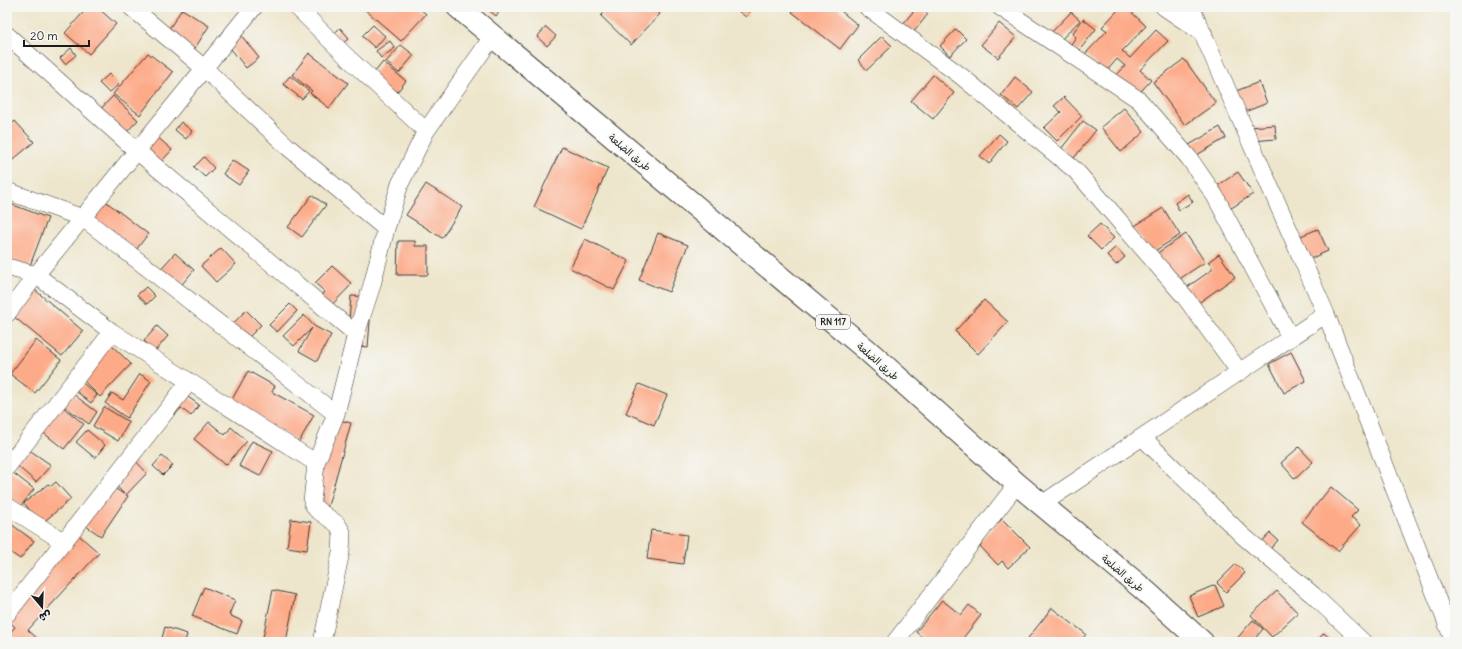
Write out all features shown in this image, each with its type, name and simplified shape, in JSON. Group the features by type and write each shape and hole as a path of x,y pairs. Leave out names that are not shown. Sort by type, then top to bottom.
{"main road":[{"name":"طريق الضلعة","path":"458,7 867,350 1017,484 1042,504 1192,639"}],"street":[{"path":"131,7 204,68 288,147 386,229"},
{"path":"7,314 36,275 254,7"},
{"path":"297,7 345,55 426,130"},
{"path":"867,7 961,76 1076,171 1185,296 1238,370"},
{"path":"1000,7 1139,100 1189,158 1215,196 1290,337"},
{"path":"1164,7 1204,34"},
{"path":"1191,7 1326,314 1454,642"},
{"path":"7,35 137,151 356,334"},
{"path":"322,642 341,552 342,532 337,524 316,509 312,502 316,463 336,414 356,334 372,285 386,229 400,184 426,130 493,36"},
{"path":"7,191 83,218 336,414"},
{"path":"7,267 36,275 112,332 316,463"},
{"path":"1042,504 1238,370 1326,314"},
{"path":"7,467 112,332"},
{"path":"7,614 189,382"},
{"path":"1142,437 1243,536 1313,595 1363,642"},
{"path":"895,642 1017,484"},
{"path":"7,506 64,542"}],"building":[{"path":"88,7 97,7 116,24 89,54 65,33"},
{"path":"362,7 418,7 426,14 401,41"},
{"path":"485,7 503,7 496,16"},
{"path":"609,7 652,7 660,14 631,45 601,16"},
{"path":"733,7 753,7 746,17"},
{"path":"796,7 836,7 858,25 840,49 792,12"},
{"path":"917,7 920,7 928,14 913,33 902,25"},
{"path":"1121,7 1126,7 1146,26 1122,51 1130,58 1156,30 1168,41 1140,70 1151,80 1135,98 1114,78 1125,66 1117,59 1105,73 1085,54 1107,31 1102,27"},
{"path":"182,9 209,26 190,56 163,38"},
{"path":"1071,12 1080,20 1057,44 1048,36"},
{"path":"1083,19 1096,29 1075,56 1067,50 1076,37 1072,34"},
{"path":"999,23 1016,37 998,58 981,45"},
{"path":"373,25 385,36 375,48 362,36"},
{"path":"546,27 556,36 547,46 537,37"},
{"path":"340,28 349,38 339,47 330,37"},
{"path":"956,29 966,39 950,56 940,46"},
{"path":"237,30 259,58 246,68 224,40"},
{"path":"882,36 892,46 867,70 858,60"},
{"path":"390,41 395,48 381,58 376,51"},
{"path":"401,45 414,55 399,73 386,62"},
{"path":"71,48 76,55 65,64 60,58"},
{"path":"148,53 173,72 140,115 113,94"},
{"path":"309,53 348,83 329,108 310,93 312,91 292,75"},
{"path":"1184,59 1216,103 1185,125 1153,82"},
{"path":"383,62 406,81 393,97 370,78"},
{"path":"109,74 119,84 109,93 99,83"},
{"path":"933,75 954,93 933,119 911,101"},
{"path":"290,76 309,91 302,99 283,84"},
{"path":"1015,77 1033,92 1018,109 1001,95"},
{"path":"1259,82 1267,103 1240,114 1231,93"},
{"path":"113,96 138,120 120,139 95,115"},
{"path":"1064,97 1082,116 1057,141 1044,128 1061,112 1054,106"},
{"path":"1124,108 1144,132 1121,152 1101,127"},
{"path":"15,121 34,142 8,164 7,128"},
{"path":"1083,121 1096,130 1074,158 1061,149"},
{"path":"181,122 192,131 186,139 175,130"},
{"path":"1275,125 1276,139 1252,141 1250,127"},
{"path":"1220,127 1226,138 1195,156 1189,145"},
{"path":"154,134 172,150 155,168 137,151"},
{"path":"999,134 1007,141 989,164 980,156"},
{"path":"562,147 608,168 581,229 534,207"},
{"path":"204,157 214,168 205,177 194,167"},
{"path":"232,160 249,171 239,185 223,174"},
{"path":"1238,172 1253,194 1222,214 1208,192"},
{"path":"426,184 462,207 442,238 406,215"},
{"path":"1188,194 1193,202 1179,210 1175,203"},
{"path":"312,195 326,205 302,237 288,227"},
{"path":"100,197 148,234 136,250 85,215"},
{"path":"8,203 48,218 29,268 7,260"},
{"path":"1163,208 1180,235 1150,254 1133,227"},
{"path":"1100,224 1114,238 1101,250 1087,236"},
{"path":"1318,229 1328,251 1305,261 1296,238"},
{"path":"658,233 688,245 669,292 639,280"},
{"path":"1186,234 1205,262 1175,282 1156,254"},
{"path":"585,239 629,261 614,290 570,268"},
{"path":"398,241 415,241 415,246 428,246 428,275 397,275"},
{"path":"1116,247 1125,257 1116,265 1107,255"},
{"path":"221,248 236,264 216,282 201,266"},
{"path":"175,253 194,270 177,290 157,273"},
{"path":"1219,254 1235,277 1197,304 1186,288 1213,269 1208,262"},
{"path":"332,266 352,284 326,311 316,302 325,292 315,283"},
{"path":"146,287 155,296 147,304 137,295"},
{"path":"35,290 83,331 62,356 13,316"},
{"path":"351,296 372,297 368,347 347,345"},
{"path":"984,300 1008,322 978,354 955,331"},
{"path":"290,304 297,311 277,332 269,325"},
{"path":"246,310 261,325 243,343 228,329"},
{"path":"304,315 314,326 331,335 317,361 299,351 312,328 294,346 283,336"},
{"path":"157,326 168,336 155,351 144,341"},
{"path":"36,340 61,360 35,393 10,374"},
{"path":"106,340 131,364 100,397 75,372"},
{"path":"1291,352 1306,381 1284,393 1269,364"},
{"path":"248,371 275,386 272,392 314,415 299,442 230,403"},
{"path":"140,374 151,381 127,418 105,403 112,393 123,400"},
{"path":"78,379 97,395 91,403 71,387"},
{"path":"639,384 667,395 654,425 626,413"},
{"path":"180,391 199,405 191,416 181,408 175,415 166,409"},
{"path":"73,394 97,412 89,424 64,406"},
{"path":"60,405 84,424 64,449 41,431"},
{"path":"104,407 129,422 118,441 93,426"},
{"path":"328,417 351,423 328,506 305,500"},
{"path":"209,422 225,435 231,427 247,441 226,465 194,439"},
{"path":"87,430 105,445 95,458 76,442"},
{"path":"252,441 273,451 260,476 239,466"},
{"path":"1299,447 1313,462 1295,479 1281,463"},
{"path":"28,449 51,465 36,482 15,464"},
{"path":"162,456 173,465 163,475 153,466"},
{"path":"132,457 147,473 126,495 128,496 101,536 80,522 107,483 125,495 110,479"},
{"path":"8,469 34,489 21,506 7,495"},
{"path":"56,482 71,499 41,524 24,503 48,484 51,486"},
{"path":"1331,487 1358,510 1351,517 1361,525 1338,551 1302,522"},
{"path":"291,519 311,522 307,550 287,547"},
{"path":"1002,519 1030,547 1008,568 1002,561 998,565 977,543"},
{"path":"7,521 34,541 20,559 7,550"},
{"path":"73,530 99,553 28,630 41,642 7,642 7,636 15,627 7,619"},
{"path":"651,530 687,535 683,564 647,559"},
{"path":"1270,533 1278,540 1265,555 1257,547"},
{"path":"1236,564 1245,573 1226,592 1217,583"},
{"path":"1215,585 1224,606 1198,617 1189,596"},
{"path":"204,587 235,600 229,615 242,621 237,634 192,616"},
{"path":"273,590 295,595 286,642 262,642"},
{"path":"1277,591 1298,613 1272,637 1251,615"},
{"path":"942,600 961,615 969,605 981,615 960,642 928,642 916,632"},
{"path":"1052,608 1086,634 1080,642 1025,642"},
{"path":"1253,620 1263,629 1252,642 1234,642"},
{"path":"165,627 187,634 185,642 161,642"},
{"path":"1324,633 1334,642 1316,642"}]}
